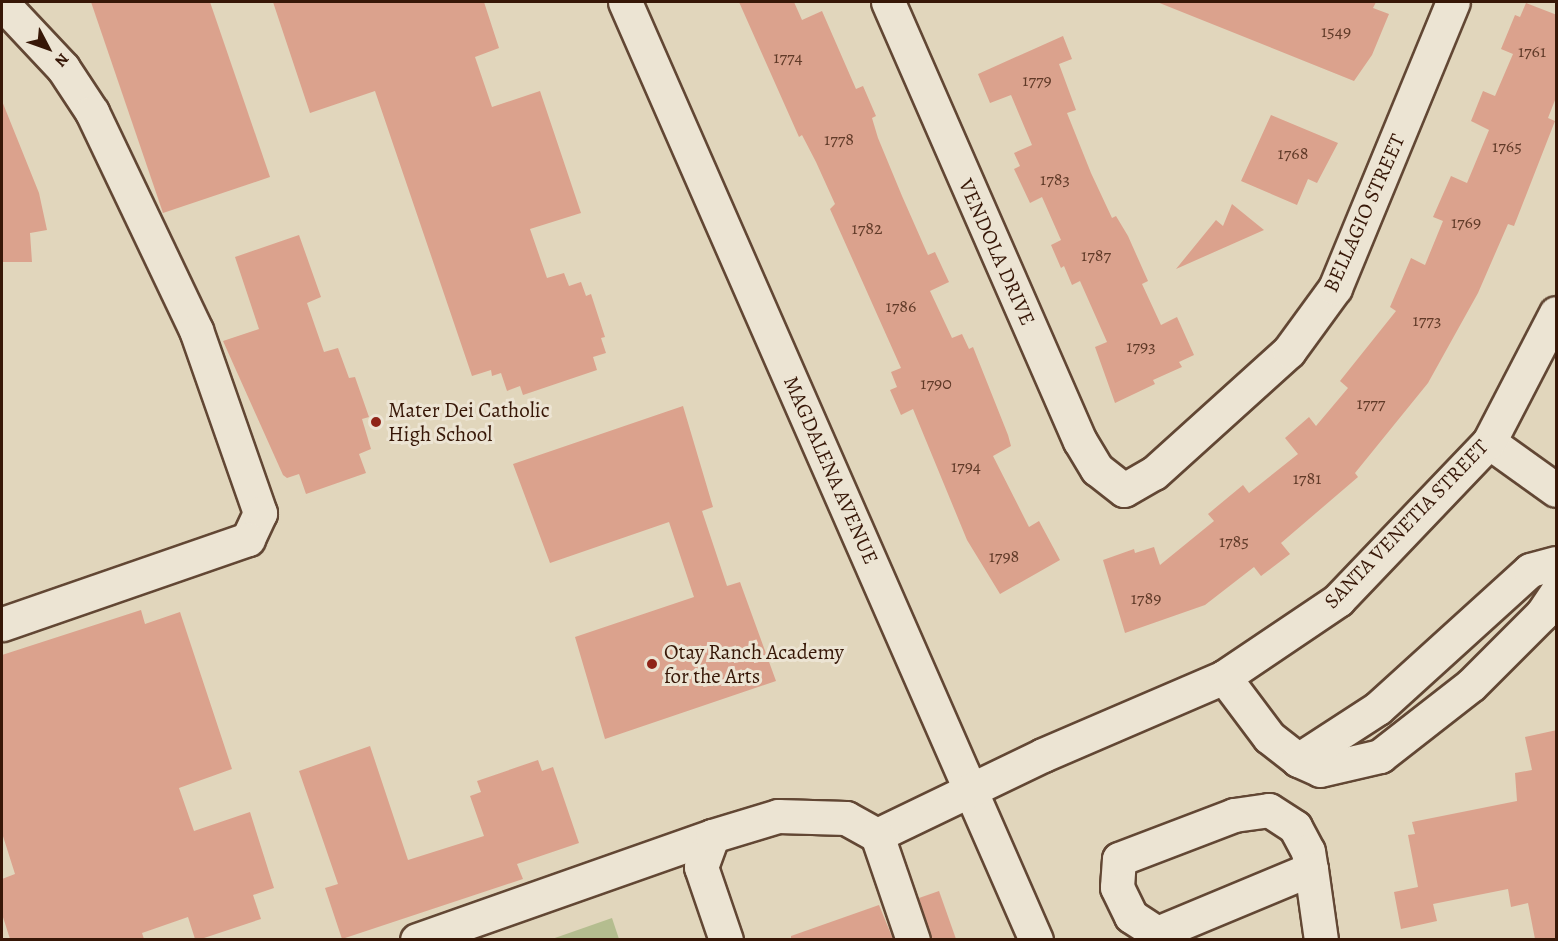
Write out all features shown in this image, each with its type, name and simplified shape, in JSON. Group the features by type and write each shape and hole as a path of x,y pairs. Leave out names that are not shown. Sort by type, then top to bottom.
{"street":[{"name":"MAGDALENA AVENUE","path":"625,2 973,788 1036,939"},
{"name":"VENDOLA DRIVE","path":"888,2 1080,441 1097,470 1125,490"},
{"name":"BELLAGIO STREET","path":"1125,490 1154,473 1289,351 1335,288 1453,2"},
{"path":"2,3 63,68 92,112 196,330 260,513 248,539 2,624"},
{"name":"SANTA VENETIA STREET","path":"877,835 973,788 1224,677 1338,600 1489,442 1557,313"},
{"path":"1489,442 1557,490"},
{"path":"1298,760 1378,708 1530,570 1557,563"},
{"path":"1224,677 1269,737 1298,760 1320,770 1380,756 1471,685 1542,614 1557,592"},
{"path":"1311,870 1157,933 1131,916 1117,887 1119,859 1234,815 1269,810 1295,827 1308,851 1311,870 1321,939"},
{"path":"417,939 711,836 778,816 846,818 877,835 913,939"},
{"path":"711,836 701,867 726,939"}],"green space":[{"path":"612,918 619,939 552,939"}],"building":[{"path":"91,2 210,2 270,177 163,213"},
{"path":"273,2 484,2 499,48 475,57 492,107 540,91 581,213 530,229 547,278 564,273 569,286 581,282 586,296 591,294 605,337 601,338 606,353 593,357 597,370 523,395 520,386 507,391 501,373 492,376 491,370 472,376 375,91 310,113"},
{"path":"739,2 794,2 802,20 822,11 856,89 863,86 876,116 872,118 878,138 902,196 928,255 935,252 949,282 930,291 952,338 962,334 969,349 973,347 1008,435 1011,446 993,456 1029,527 1039,521 1060,560 1000,594 967,540 913,409 901,415 890,390 897,387 891,372 901,368 830,209 835,204 802,135 799,137"},
{"path":"1157,2 1376,2 1373,8 1389,14 1372,55 1354,81"},
{"path":"1526,3 1557,15 1557,95 1548,118 1555,121 1514,226 1508,224 1478,293 1428,383 1355,473 1358,477 1281,543 1290,554 1261,576 1254,567 1205,605 1125,633 1103,560 1134,549 1135,553 1154,547 1160,565 1214,521 1208,514 1243,485 1249,493 1298,454 1285,438 1309,417 1316,426 1348,388 1340,381 1396,311 1390,307 1411,258 1425,265 1443,221 1433,217 1451,176 1467,183 1489,130 1471,121 1483,91 1495,96 1513,54 1501,49 1515,15 1520,17"},
{"path":"1063,36 1072,59 1059,64 1076,110 1067,113 1091,173 1112,218 1116,216 1128,236 1148,281 1142,284 1161,325 1177,317 1194,355 1179,362 1182,367 1153,380 1155,384 1115,403 1095,347 1107,342 1080,281 1072,285 1064,266 1061,268 1051,245 1061,240 1042,197 1030,203 1014,169 1020,166 1014,153 1032,145 1011,95 990,103 978,74"},
{"path":"2,101 39,193 47,230 30,233 32,262 2,262"},
{"path":"1271,115 1338,143 1317,183 1308,179 1297,205 1241,181"},
{"path":"1232,204 1264,230 1176,269 1216,220 1223,226"},
{"path":"299,235 321,297 307,303 324,352 338,348 349,378 355,377 369,417 362,419 371,449 359,454 366,473 306,494 299,474 287,478 283,475 223,341 259,329 235,257"},
{"path":"683,406 713,507 702,511 727,586 740,582 776,681 605,739 575,637 694,597 669,522 550,563 513,464"},
{"path":"141,610 145,624 180,612 232,769 179,788 194,831 250,812 274,888 253,895 261,919 201,939 195,939 188,917 142,933 144,939 10,939 2,914 2,879 15,874 2,833 2,655"},
{"path":"1557,730 1557,939 1535,939 1528,903 1511,907 1508,889 1433,904 1437,921 1401,929 1394,892 1418,887 1408,835 1415,834 1412,822 1517,801 1515,773 1532,770 1525,737"},
{"path":"370,746 408,860 484,836 470,796 481,792 477,781 538,760 542,771 553,767 579,843 517,864 523,879 342,939 325,888 338,884 299,771"},
{"path":"939,891 956,939 931,939 919,898"},
{"path":"879,905 893,939 791,939 791,936"}],"place":[{"name":"Mater Dei Catholic High School","path":"376,422"},
{"name":"Otay Ranch Academy for the Arts","path":"652,664"}]}
